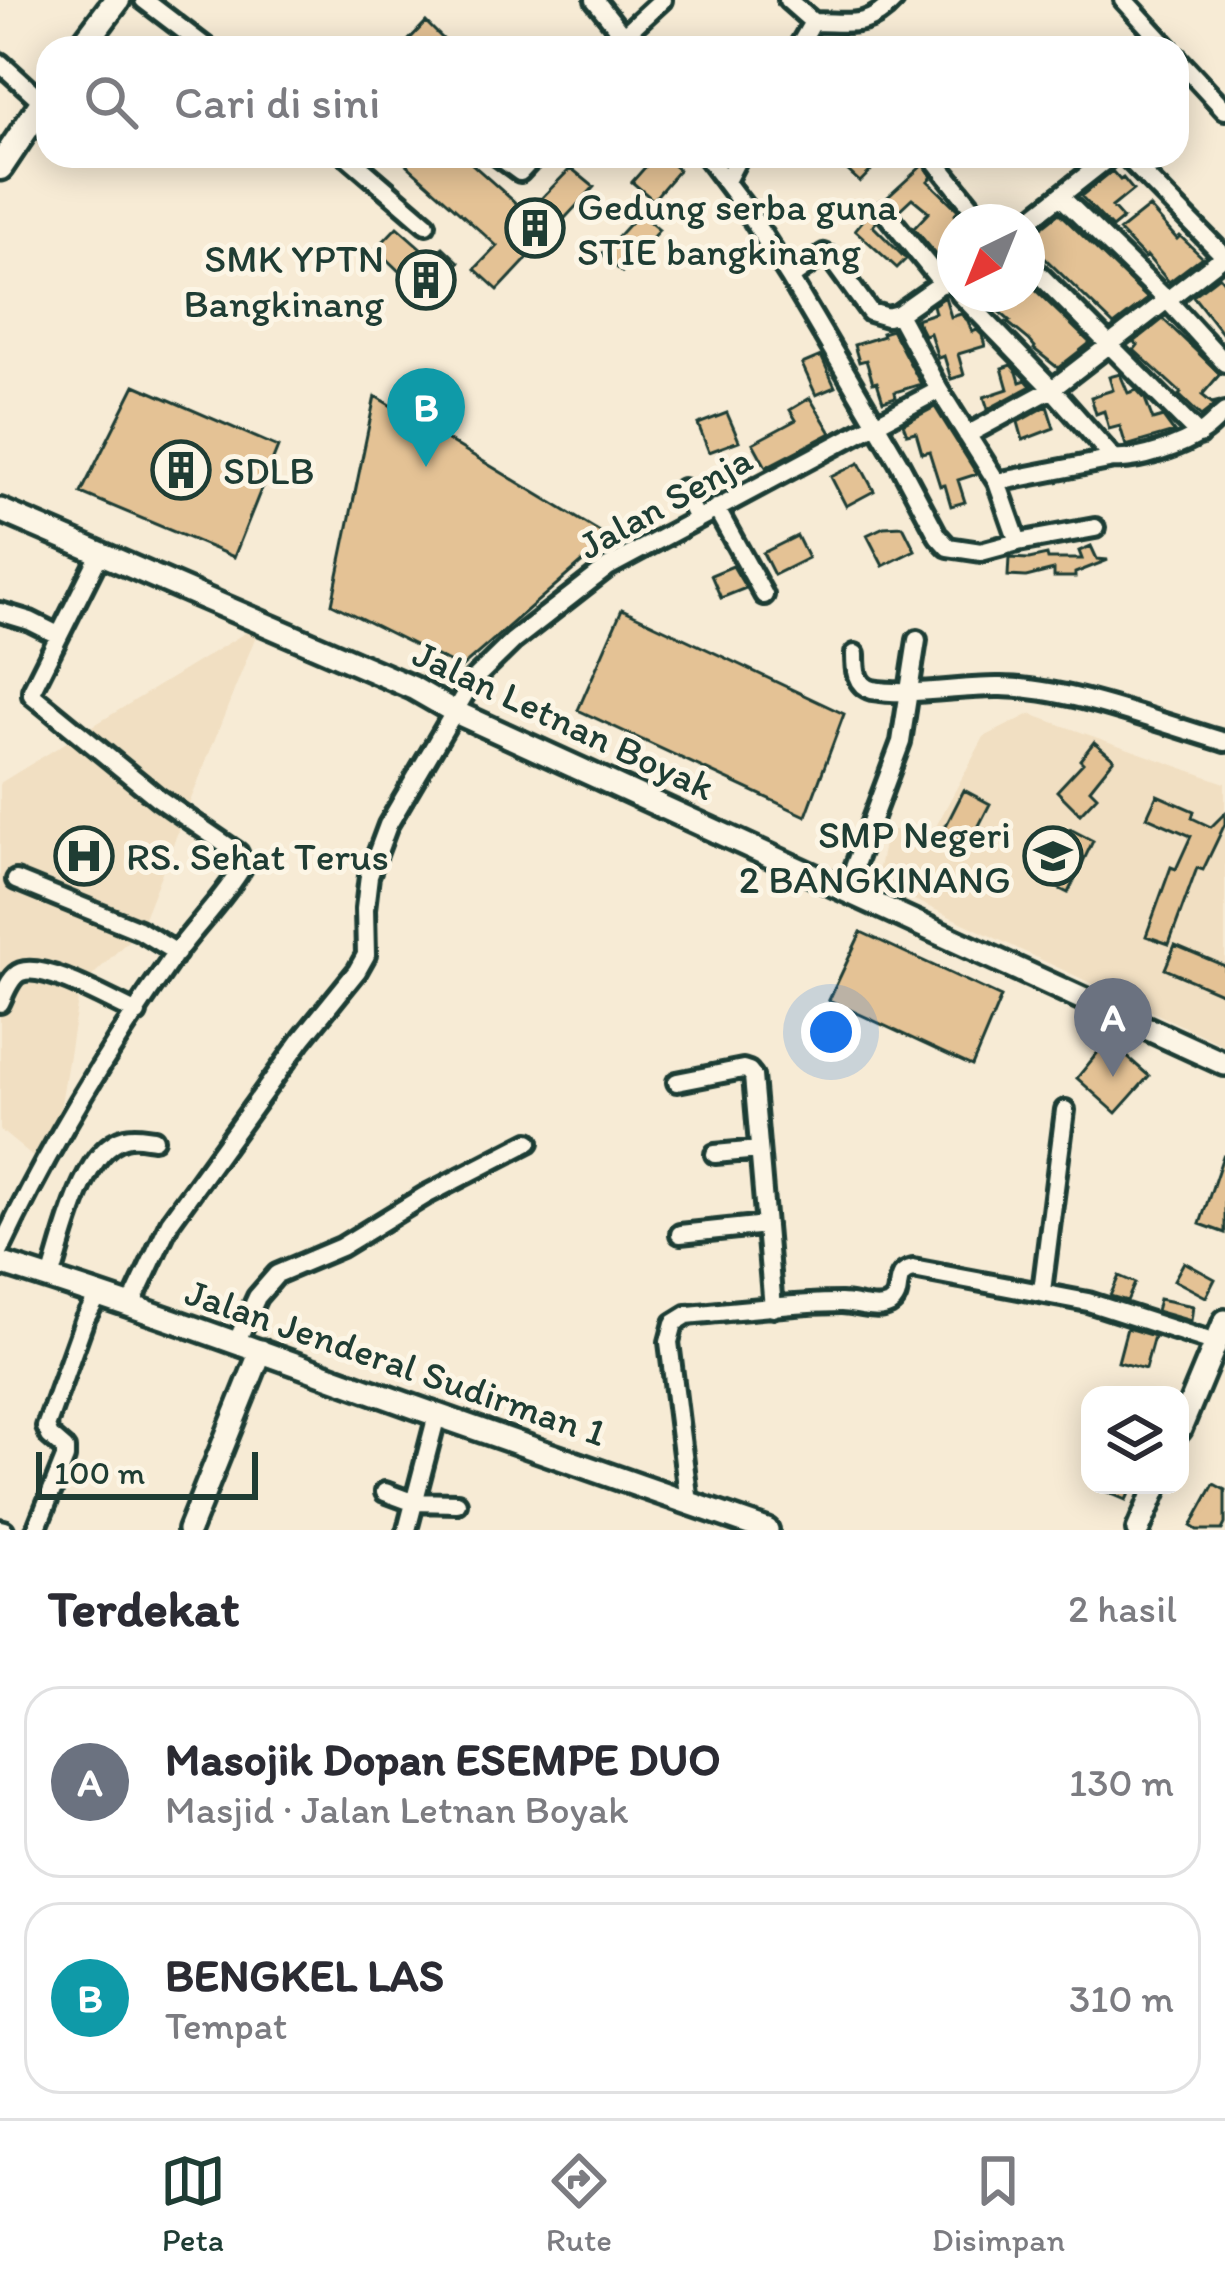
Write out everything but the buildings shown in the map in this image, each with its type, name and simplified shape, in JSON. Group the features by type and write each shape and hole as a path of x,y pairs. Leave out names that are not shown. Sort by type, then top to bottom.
{"main road":[{"path":"90,36 117,0"},
{"path":"0,166 36,114"}],"street":[{"path":"144,0 191,36"},
{"path":"595,0 624,36"},
{"path":"636,36 662,0"},
{"path":"788,0 812,22 859,24 880,15 894,0"},
{"path":"1124,0 1157,36"},
{"path":"804,36 812,22"},
{"path":"0,63 36,91"},
{"path":"1189,71 1225,110"},
{"path":"366,168 426,224"},
{"path":"715,168 790,278 948,547 981,552 1095,528"},
{"path":"726,182 733,168"},
{"path":"941,168 970,204"},
{"path":"1045,208 1096,168"},
{"path":"967,434 1052,389 1225,256 1138,168"},
{"path":"1060,196 1225,363"},
{"path":"884,211 937,269"},
{"path":"790,278 824,254 870,312 887,317 937,293"},
{"path":"1045,280 1199,434"},
{"path":"978,312 1114,459"},
{"path":"898,314 997,482 1018,542"},
{"name":"Jalan Senja","path":"130,1307 170,1222 366,955 365,894 388,825 472,680 582,585 646,544 939,390"},
{"path":"997,482 1143,456 1199,434 1225,412"},
{"path":"683,489 697,519"},
{"path":"716,508 764,595"},
{"name":"Jalan Letnan Boyak","path":"0,510 413,688 453,711 1225,1064"},
{"path":"0,1250 98,1070 243,866 238,853 158,798 36,700 32,690 100,554"},
{"path":"0,612 58,635"},
{"path":"846,889 901,742 917,640"},
{"path":"855,654 855,671 864,688 880,692 1001,687 1049,692 1225,742"},
{"path":"16,880 139,930 177,953"},
{"path":"0,1003 14,977 37,971 136,1013"},
{"path":"677,1082 742,1069 753,1076 773,1308"},
{"path":"1042,1291 1065,1110"},
{"path":"51,1279 80,1188 96,1161 122,1139 154,1139"},
{"path":"236,1343 257,1297 277,1274 341,1247 426,1195 529,1142"},
{"path":"715,1154 759,1150"},
{"path":"680,1234 766,1225"},
{"name":"Jalan Jenderal Sudirman 1","path":"0,1262 767,1530"},
{"path":"689,1503 670,1331 687,1316 843,1303 888,1305 896,1298 901,1274 908,1269 1088,1302 1216,1343"},
{"path":"37,1530 65,1458 65,1448 46,1427 84,1321 99,1294"},
{"path":"1189,1408 1225,1321"},
{"path":"189,1530 262,1351"},
{"path":"407,1530 436,1415"},
{"path":"386,1492 412,1502 458,1504"},
{"path":"1138,1530 1153,1494"}],"shaded area":[{"name":"RS. Sehat Terus","path":"261,623 139,930 80,988 50,1171 0,1130 0,783"},
{"name":"SMP Negeri 2 BANGKINANG","path":"1030,714 1225,783 1225,1046 876,882 887,830 934,830 984,737"}],"place":[{"name":"Gedung serba guna STIE bangkinang","path":"535,228"},
{"name":"SMK YPTN Bangkinang","path":"426,280"},
{"name":"BENGKEL LAS","path":"426,467"},
{"name":"SDLB","path":"181,470"},
{"name":"RS. Sehat Terus","path":"84,856"},
{"name":"SMP Negeri 2 BANGKINANG","path":"1053,856"},
{"name":"Masojik Dopan ESEMPE DUO","path":"1113,1077"}]}
